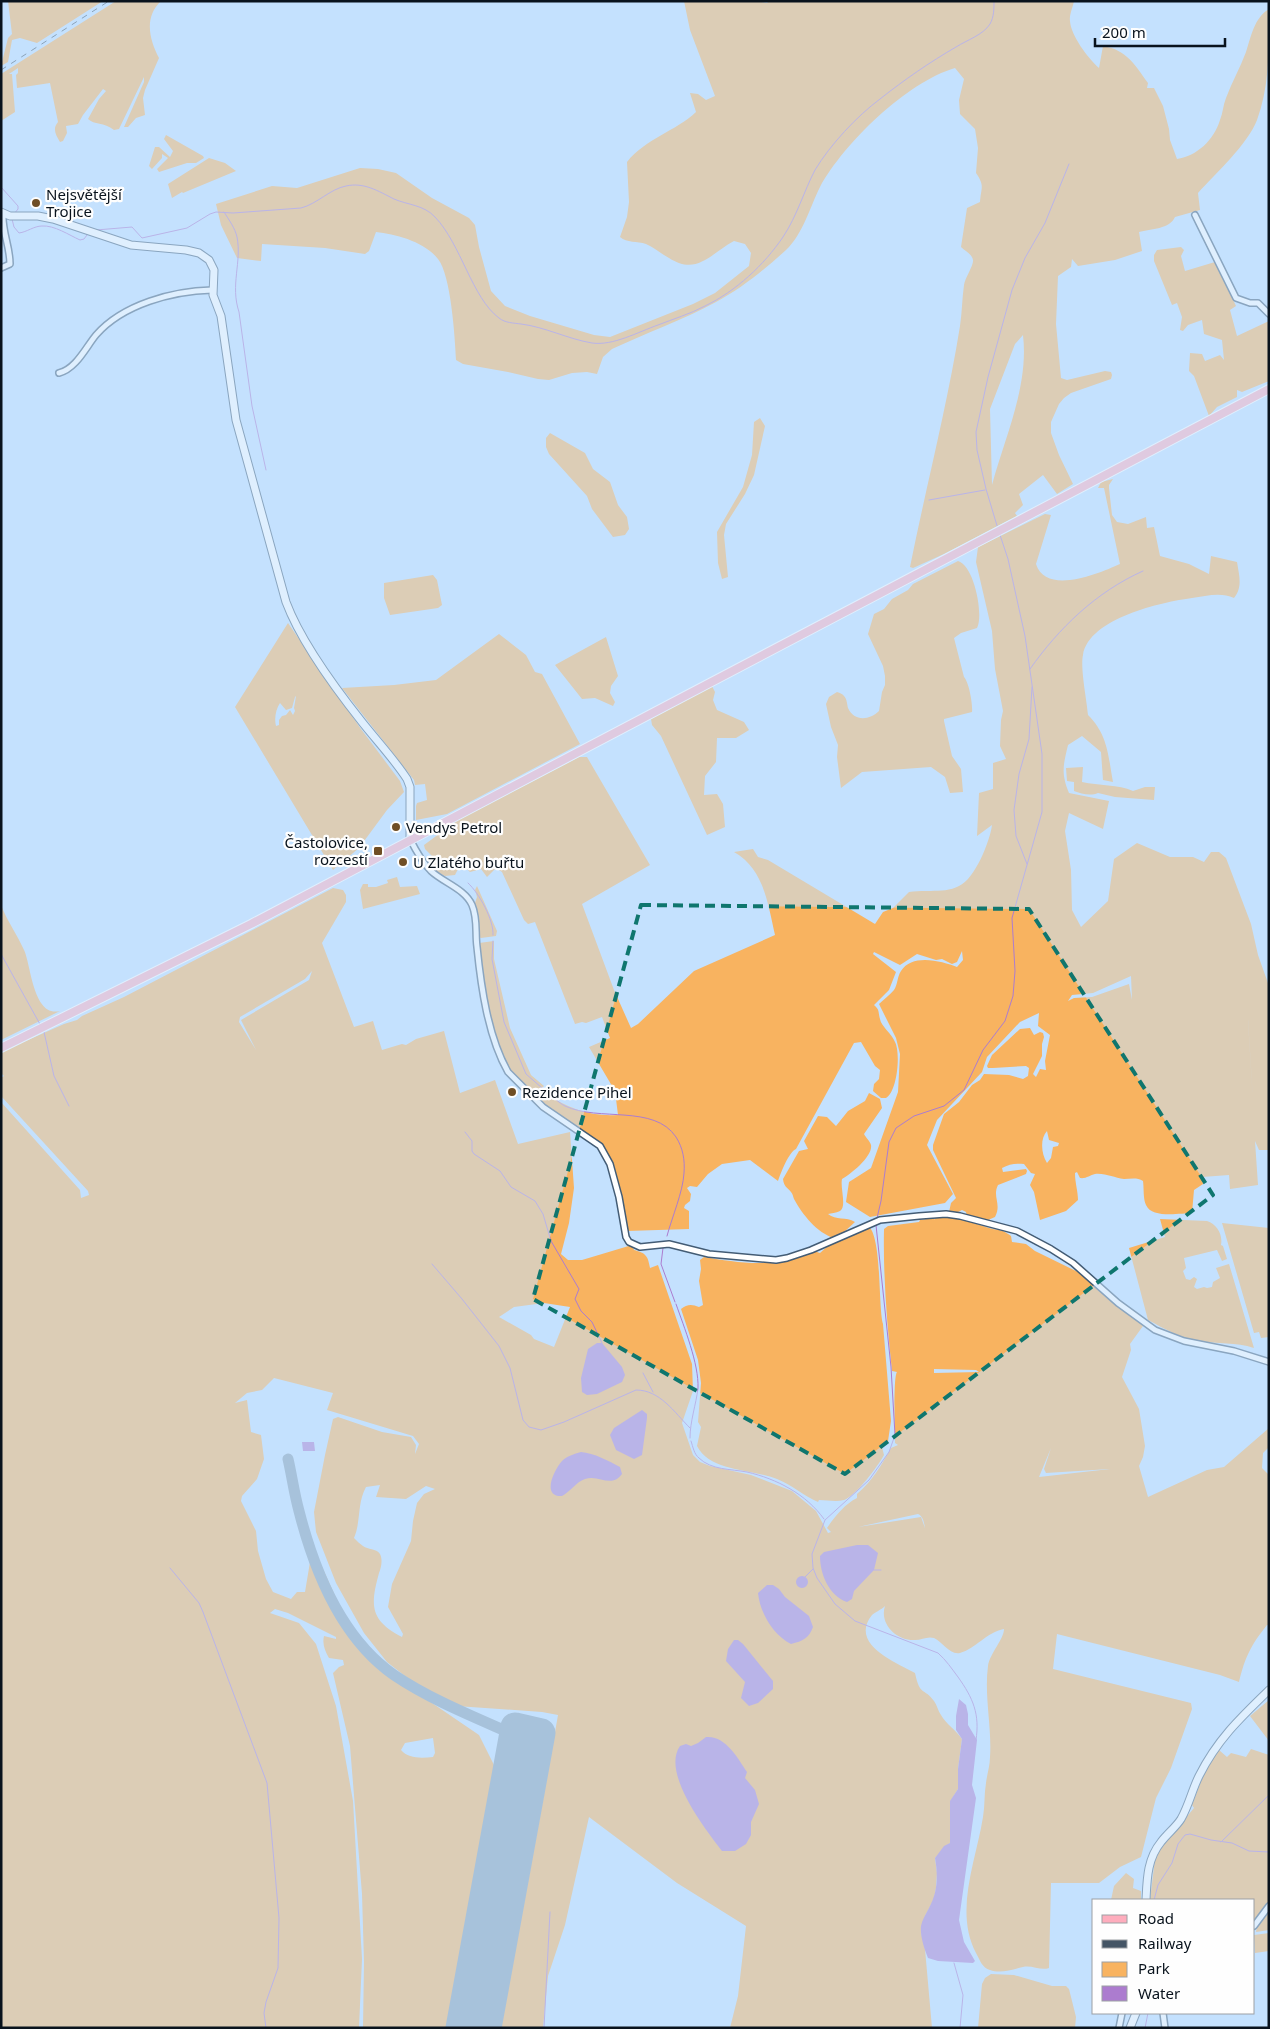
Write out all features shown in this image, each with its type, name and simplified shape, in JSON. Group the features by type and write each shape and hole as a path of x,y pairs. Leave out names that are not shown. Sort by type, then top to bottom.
{"main road":[{"path":"1,1048 193,954 1269,388"}],"street":[{"path":"1,268 10,264 10,253 4,238 2,213 10,216 38,216 53,219 144,247 199,253 209,260 214,274 212,290 221,316 236,420 292,620 361,722 407,780 410,787 410,839 420,858 430,870 465,896 471,904 476,922 476,944 484,994 494,1042 504,1066 543,1107 600,1146 610,1164 619,1197 624,1232 630,1242 640,1247 668,1244 709,1254 776,1260 811,1250 880,1220 937,1215 960,1216 1017,1231 1051,1249 1073,1264 1118,1303 1155,1330 1184,1341 1234,1350 1269,1362"},
{"path":"1195,215 1236,298 1250,303 1258,303 1269,314"},
{"path":"59,373 64,372 75,363 96,335 108,323 140,304 189,291 212,290"},
{"path":"1146,1899 1148,1870 1153,1854 1160,1843 1181,1820 1198,1778 1216,1746 1231,1726 1269,1690"},
{"path":"1255,1925 1269,1906"},
{"path":"1119,2028 1122,2014"},
{"path":"1130,2028 1136,2014"},
{"path":"1163,2014 1165,2028"}],"highlighted area":[{"path":"641,905 1029,909 1213,1195 845,1474 533,1299"}],"green space":[{"path":"8,1 103,1 37,43 20,38 12,40 8,62 1,66 8,38 12,34"},
{"path":"116,1 161,1 152,14 150,21 151,36 159,58 143,98 145,115 136,118 128,127 124,127 144,82 144,77 119,129 114,130 88,119 99,99 106,91 103,89 78,124 66,126 67,133 63,141 60,142 55,132 58,122 50,83 17,88 16,75 18,68 9,74 12,74 15,112 1,121 1,74"},
{"path":"684,1 756,1 767,3 769,1 1074,1 1070,16 1073,33 1085,53 1095,64 1099,68 1103,46 1111,48 1130,59 1148,83 1147,88 1154,88 1163,106 1170,140 1177,159 1198,151 1214,134 1226,98 1244,58 1256,23 1269,9 1267,79 1257,120 1239,149 1198,193 1200,210 1175,217 1173,221 1165,226 1139,232 1142,251 1115,260 1078,266 1072,259 1071,267 1058,276 1056,324 1061,378 1067,380 1105,371 1111,372 1112,375 1111,379 1071,393 1064,398 1059,404 1051,422 1051,433 1073,484 1057,494 1043,475 1019,494 1023,505 1015,513 1017,516 944,554 913,568 910,567 955,356 961,321 964,285 973,262 971,256 961,247 967,208 980,202 982,190 981,181 976,173 978,148 975,129 960,114 959,100 964,79 955,68 936,75 898,100 879,116 844,152 820,187 806,220 792,244 770,264 744,285 716,302 691,315 612,349 603,357 597,374 587,372 572,373 549,380 538,379 463,364 456,360 452,307 442,267 432,253 410,240 376,232 369,251 365,254 325,248 262,244 261,261 237,258 221,225 216,204 272,186 297,188 360,168 378,169 396,173 432,198 469,218 475,225 491,291 505,306 530,316 594,335 610,337 693,304 715,293 749,266 751,253 745,244 734,241 703,261 688,265 679,263 646,244 629,241 620,237 627,217 629,202 627,162 651,141 679,125 696,112 690,93 698,94 706,100 715,96 690,30","holes":["1023,335 1023,373 1015,411 992,485 990,409 1015,344"]},
{"path":"166,135 204,158 196,163 187,163 159,172 157,169 168,158 162,154 162,158 152,169 149,166 155,147 159,147 170,157 173,151 164,139"},
{"path":"209,158 225,163 236,171 182,192 172,198 168,184"},
{"path":"1181,247 1184,250 1181,256 1185,271 1215,262 1236,306 1230,310 1237,336 1269,321 1269,381 1242,392 1237,390 1237,397 1217,407 1209,416 1194,376 1189,371 1190,353 1202,354 1205,361 1220,355 1224,360 1222,340 1204,334 1202,320 1188,325 1183,331 1180,330 1182,317 1177,303 1172,305 1154,261 1154,255 1157,250"},
{"path":"760,418 765,426 754,475 745,494 726,524 724,535 728,577 722,579 718,563 717,532 743,487 752,455 754,422"},
{"path":"550,433 585,453 593,469 610,482 618,505 627,517 629,529 625,535 613,537 592,509 587,496 549,454 546,447 546,438"},
{"path":"1113,479 1109,488 1112,515 1117,522 1128,524 1146,517 1147,528 1154,527 1160,556 1189,564 1209,574 1211,556 1237,562 1239,590 1234,598 1219,595 1203,596 1163,603 1128,614 1098,631 1088,642 1082,661 1088,715 1100,730 1106,746 1113,782 1103,780 1101,752 1082,736 1068,745 1064,769 1069,793 1109,801 1103,829 1069,813 1065,831 1071,870 1072,910 1081,927 1108,901 1114,859 1137,843 1170,857 1193,857 1204,862 1211,852 1219,852 1226,858 1251,924 1258,955 1269,986 1269,1150 1259,1150 1255,1141 1258,1185 1230,1189 1229,1175 1202,1177 1203,1184 1194,1190 1192,1213 1160,1214 1149,1209 1146,1205 1143,1181 1099,1174 1080,1178 1077,1172 1075,1177 1078,1200 1066,1211 1040,1220 1034,1192 1030,1185 1035,1174 1031,1173 1024,1164 1015,1164 1002,1168 1003,1172 1026,1169 1026,1174 998,1185 996,1193 998,1208 995,1217 988,1220 967,1216 966,1212 962,1210 956,1213 949,1212 951,1203 956,1198 933,1150 944,1114 959,1102 972,1085 980,1080 984,1074 1009,1075 1023,1079 1028,1076 1029,1068 1026,1066 988,1068 987,1066 992,1055 1020,1029 1030,1028 1034,1035 1040,1032 1043,1033 1042,1056 1033,1074 1036,1077 1040,1069 1046,1070 1045,1061 1050,1035 1038,1026 1039,1013 1020,1022 987,1057 982,1072 937,1120 927,1145 953,1194 945,1203 870,1217 846,1202 849,1182 871,1168 898,1092 900,1054 896,1038 879,1004 894,990 901,971 906,965 920,960 928,960 957,967 963,960 962,951 957,962 952,964 942,959 936,960 917,954 900,965 874,952 873,954 896,972 889,990 874,1005 878,1010 881,1022 894,1039 897,1048 897,1072 890,1094 886,1098 881,1098 873,1091 874,1084 879,1079 880,1070 875,1066 861,1042 854,1043 796,1149 788,1158 778,1181 750,1160 722,1164 708,1174 697,1187 690,1186 687,1188 691,1194 690,1201 684,1208 689,1211 689,1229 627,1231 617,1182 602,1148 596,1140 542,1105 540,1100 543,1093 545,1093 562,1103 589,1113 618,1115 615,1091 589,1047 610,1038 602,1017 586,1023 575,1024 535,922 528,924 524,920 502,872 496,868 487,877 481,869 470,872 463,865 459,867 455,875 445,876 435,871 433,867 435,859 425,849 424,845 458,820 579,757 587,757 650,865 582,904 614,990 631,1028 638,1024 694,971 775,935 763,888 752,868 734,852 753,849 758,857 768,860 875,924 883,912 893,908 909,892 941,891 959,886 971,876 976,868 991,832 992,825 977,836 979,793 993,789 993,763 1006,759 1000,746 1003,711 995,669 992,631 976,562 978,547 1045,514 1051,515 1036,564 1042,574 1051,579 1074,579 1120,564 1104,488 1098,488 1101,482","holes":["1131,976 1132,1000 1129,984 1092,997 1074,998 1068,1001 1072,995 1093,993","1047,1131 1049,1140 1059,1143 1058,1146 1053,1147 1051,1158 1047,1163 1043,1155 1042,1146"]},
{"path":"958,561 964,564 969,571 976,591 979,613 977,628 961,633 954,638 964,677 969,688 972,712 944,719 952,756 961,769 963,792 950,793 945,777 931,767 862,772 841,788 837,757 838,745 831,727 826,704 829,697 837,692 842,694 854,716 867,718 879,711 885,685 885,676 883,666 868,634 874,614 884,609 892,599 908,590 913,584"},
{"path":"433,575 437,580 442,605 438,608 390,615 384,598 384,583"},
{"path":"288,623 361,729 400,781 404,792 387,810 359,848 333,870 235,707","holes":["296,696 293,715 290,710 286,715 282,716 279,720 279,725 276,726 277,708 280,703 286,710 292,708"]},
{"path":"499,634 526,655 535,672 542,674 580,744 447,814 416,820 417,803 427,800 425,784 415,785 414,780 342,688 436,680"},
{"path":"606,637 618,676 611,686 610,693 615,702 613,706 595,698 582,699 555,665"},
{"path":"712,686 715,692 713,700 717,710 744,722 749,730 736,738 717,738 716,762 705,776 704,795 717,794 723,804 725,827 707,835 661,736 652,725 651,719"},
{"path":"1083,767 1082,782 1121,787 1133,791 1145,787 1155,787 1154,800 1115,797 1098,793 1086,794 1074,791 1074,782 1067,781 1066,768"},
{"path":"397,877 400,887 417,886 420,894 363,909 360,890 363,884 368,884 368,887 376,887 388,883 387,880"},
{"path":"477,886 497,931 496,936 479,937 474,906 477,897 475,890"},
{"path":"333,888 343,890 346,895 346,902 322,943 354,1027 373,1021 382,1050 402,1044 406,1045 416,1039 444,1031 460,1093 495,1080 518,1144 570,1132 574,1188 569,1223 561,1254 568,1260 582,1260 632,1245 634,1250 646,1256 650,1268 658,1265 692,1364 693,1391 682,1423 693,1455 700,1462 710,1466 751,1475 792,1491 816,1511 828,1533 831,1532 827,1528 833,1519 844,1507 857,1498 857,1494 868,1483 891,1448 898,1445 895,1443 895,1384 897,1372 892,1371 885,1282 884,1229 888,1226 949,1217 1002,1231 1011,1236 1012,1242 1026,1244 1035,1251 1080,1273 1143,1326 1130,1344 1131,1350 1122,1377 1139,1409 1145,1446 1139,1466 1148,1497 1207,1470 1224,1467 1269,1428 1269,1447 1263,1453 1262,1468 1269,1475 1269,1625 1261,1632 1249,1652 1239,1682 1220,1675 1057,1634 1053,1669 1191,1703 1192,1709 1171,1768 1156,1798 1141,1857 1120,1867 1099,1883 1051,1883 1049,1968 1026,1967 998,1972 987,1969 976,1953 970,1937 967,1920 969,1886 983,1817 985,1787 990,1760 988,1666 1004,1629 992,1633 966,1651 956,1653 934,1638 908,1640 902,1638 887,1625 884,1613 885,1606 872,1615 866,1625 866,1635 870,1643 877,1651 915,1673 921,1689 931,1697 943,1718 962,1739 958,1769 958,1789 950,1802 950,1843 935,1858 937,1873 934,1899 925,1916 921,1932 925,1949 932,2028 730,2028 738,1996 746,1926 677,1883 589,1817 565,1925 548,1976 543,2028 501,2028 558,1715 542,1712 442,1705 387,1662 364,1633 336,1583 316,1532 314,1512 333,1419 338,1417 382,1432 411,1437 416,1445 415,1454 419,1444 413,1436 327,1410 333,1393 274,1378 262,1390 247,1393 235,1403 247,1400 251,1432 261,1435 264,1459 257,1479 242,1496 241,1501 256,1531 258,1551 266,1579 273,1592 291,1599 297,1592 305,1592 310,1562 317,1560 341,1609 364,1646 388,1673 479,1735 495,1767 447,2028 363,2028 362,1894 350,1746 333,1673 344,1665 343,1660 329,1658 324,1647 324,1636 336,1639 336,1637 288,1613 275,1609 270,1613 299,1623 316,1644 336,1706 353,1801 362,1959 359,2028 1,2028 1,1102 80,1190 81,1198 89,1195 88,1191 1,1096 1,1078 4,1076 1,1073 1,1052 77,1020","holes":["312,971 309,980 241,1020 256,1050 239,1022 240,1017 305,979","544,1303 570,1307 554,1347 534,1339 531,1335 499,1317 514,1307","934,1369 976,1370 979,1372 934,1373","1051,1448 1044,1469 1046,1473 1110,1469 1039,1477","380,1485 376,1497 406,1499 426,1486 435,1489 424,1494 417,1503 411,1541 392,1584 388,1607 403,1634 402,1637 391,1631 378,1618 375,1611 374,1595 381,1564 380,1554 365,1547 354,1538 358,1526 363,1493 366,1487","918,1514 920,1515 924,1521 925,1528 921,1517 858,1527","433,1738 435,1753 433,1757 420,1758 407,1755 401,1750 405,1743"]},
{"path":"1,905 24,950 34,988 39,998 44,1006 51,1011 60,1011 1,1040"},
{"path":"494,941 494,959 510,1028 531,1075 544,1086 536,1094 533,1094 506,1066 495,1039 485,989 479,943"},
{"path":"869,1093 880,1099 882,1108 864,1134 871,1145 871,1149 861,1164 842,1179 842,1209 828,1214 855,1222 834,1238 822,1232 806,1217 783,1179 799,1151 808,1149 804,1141 818,1116 827,1117 836,1126 848,1111 865,1101"},
{"path":"1160,1219 1207,1221 1216,1227 1220,1234 1221,1245 1227,1259 1222,1261 1217,1250 1184,1258 1186,1268 1183,1271 1186,1279 1190,1280 1194,1277 1197,1279 1194,1287 1197,1289 1207,1288 1212,1287 1213,1282 1220,1278 1216,1268 1229,1264 1254,1348 1192,1340 1148,1320 1129,1248 1165,1237"},
{"path":"1222,1223 1269,1228 1269,1337 1261,1338 1259,1332 1254,1333"},
{"path":"868,1226 876,1243 878,1256 881,1315 891,1421 888,1441 882,1447 884,1455 881,1460 866,1480 849,1497 841,1501 819,1500 818,1502 777,1479 712,1461 697,1446 701,1427 698,1422 701,1383 698,1360 681,1309 687,1305 699,1307 703,1305 699,1281 700,1260 704,1257 752,1263 787,1260 806,1253 820,1253 829,1245 861,1232"},
{"path":"1269,1700 1269,1741 1250,1716"},
{"path":"1251,1749 1269,1755 1269,1903 1255,1920 1255,1899 1150,1899 1155,1859 1163,1845 1194,1808 1192,1805 1206,1768 1219,1750 1227,1757 1231,1753 1246,1757"},
{"path":"1126,1873 1134,1879 1133,1888 1141,1891 1141,1899 1111,1899 1114,1886"},
{"path":"1269,1912 1269,1930 1256,1932 1257,1926"},
{"path":"1269,1933 1269,1951 1255,1953 1255,1935"},
{"path":"991,1974 1014,1975 1052,1986 1066,1986 1069,1989 1076,2017 1075,2028 978,2028 982,1984 985,1978"}],"water":[{"path":"597,1343 602,1343 622,1367 625,1375 622,1382 597,1394 587,1395 582,1392 581,1378 588,1349"},
{"path":"642,1410 647,1414 647,1418 642,1455 634,1459 616,1450 610,1435 614,1428"},
{"path":"302,1442 314,1442 315,1451 303,1451"},
{"path":"581,1452 596,1456 620,1467 622,1474 618,1478 609,1481 595,1478 585,1479 562,1496 556,1495 552,1492 551,1482 556,1470 564,1459"},
{"path":"857,1545 868,1545 878,1553 874,1570 854,1591 852,1599 847,1602 835,1595 827,1584 820,1563 820,1556 824,1552"},
{"path":"800,1576 804,1576 808,1582 804,1588 800,1588 796,1584 796,1580"},
{"path":"767,1585 773,1585 779,1589 785,1597 809,1616 813,1627 805,1639 791,1644 784,1640 768,1623 761,1608 758,1593"},
{"path":"734,1640 738,1640 743,1644 773,1681 773,1689 758,1703 749,1706 741,1698 745,1682 726,1661 728,1649"},
{"path":"959,1699 966,1705 968,1725 977,1740 972,1785 976,1798 959,1920 964,1942 975,1961 973,1963 938,1961 928,1958 921,1930 922,1922 936,1890 937,1871 935,1858 944,1846 950,1843 950,1801 958,1789 958,1769 962,1739 956,1730"},
{"path":"706,1737 713,1737 719,1740 735,1754 747,1772 745,1778 755,1790 759,1804 751,1822 751,1835 746,1844 735,1851 722,1851 715,1842 688,1801 676,1771 676,1757 680,1746 686,1744 691,1746"}],"waterway":[{"path":"96,230 132,227 142,238 187,228 216,212 233,213 301,208 340,188 353,185 365,186 431,213 452,241 481,298 501,320 539,328 592,343 617,340 699,309 728,293 738,285 758,267 783,237 815,170 844,132 871,106 908,78 987,28 992,19 994,1"},
{"path":"998,529 977,450 976,432 988,377 1012,290 1025,258 1045,223 1069,164"},
{"path":"1,187 18,206 14,214"},
{"path":"224,212 237,237 237,302 252,406 266,470"},
{"path":"12,219 14,227 19,233 36,227 47,226 80,240 84,239 87,235"},
{"path":"929,500 985,490"},
{"path":"877,1218 889,1142 896,1128 914,1116 944,1106 964,1090 983,1050 1005,1021 1013,996 1015,971 1012,918 1042,812 1042,754 1025,636 1008,559 1000,535"},
{"path":"1030,669 1053,639 1080,612 1110,589 1143,571"},
{"path":"1027,864 1016,836 1014,810 1019,774 1029,739 1032,687"},
{"path":"468,883 477,893 485,907 491,922 493,935"},
{"path":"493,941 492,959 504,1022 526,1074 542,1088"},
{"path":"1,954 41,1026"},
{"path":"44,1032 54,1076 69,1106"},
{"path":"547,1091 563,1105 579,1111 625,1115 654,1120 666,1127 676,1137 683,1154 684,1173 680,1196 667,1236"},
{"path":"465,1132 472,1141 472,1151 474,1154 500,1171 511,1187 535,1201 543,1214 551,1241 579,1289 575,1299 581,1311 592,1322 602,1343"},
{"path":"876,1225 891,1367 895,1435 889,1452 869,1480 825,1520 812,1554 813,1568 817,1578 835,1604 855,1621 938,1653 944,1659 971,1699 977,1722 976,1740"},
{"path":"663,1248 661,1264 675,1302"},
{"path":"432,1264 499,1346 510,1368 523,1420 529,1427 541,1430 564,1422 636,1390 645,1391 659,1398 690,1428"},
{"path":"676,1304 698,1378 690,1438"},
{"path":"643,1373 653,1392"},
{"path":"691,1441 696,1454 709,1465 747,1472 780,1483 809,1502 824,1519"},
{"path":"170,1568 199,1603 267,1783 279,1918 278,1968 266,2002 264,2013 266,2028"},
{"path":"805,1577 813,1569"},
{"path":"874,1570 881,1570"},
{"path":"1221,1842 1269,1795"},
{"path":"1154,1899 1158,1885 1172,1863 1178,1844 1185,1835 1190,1834 1232,1843 1249,1851 1269,1852"},
{"path":"544,2028 550,1912"},
{"path":"954,1963 963,1995 960,2028"},
{"path":"1145,2028 1148,2014"}],"taxiway":[{"path":"288,1459 297,1504 313,1556 332,1601 359,1642 375,1660 409,1685 526,1740"}],"runway":[{"path":"460,2028 515,1727 541,1733 487,2028"}],"railway":[{"path":"1,70 109,1"}],"place":[{"name":"Nejsvětější Trojice","path":"36,203"},
{"name":"Vendys Petrol","path":"396,827"},
{"name":"Častolovice, rozcestí","path":"378,851"},
{"name":"U Zlatého buřtu","path":"403,862"},
{"name":"Rezidence Pihel","path":"512,1092"}]}
